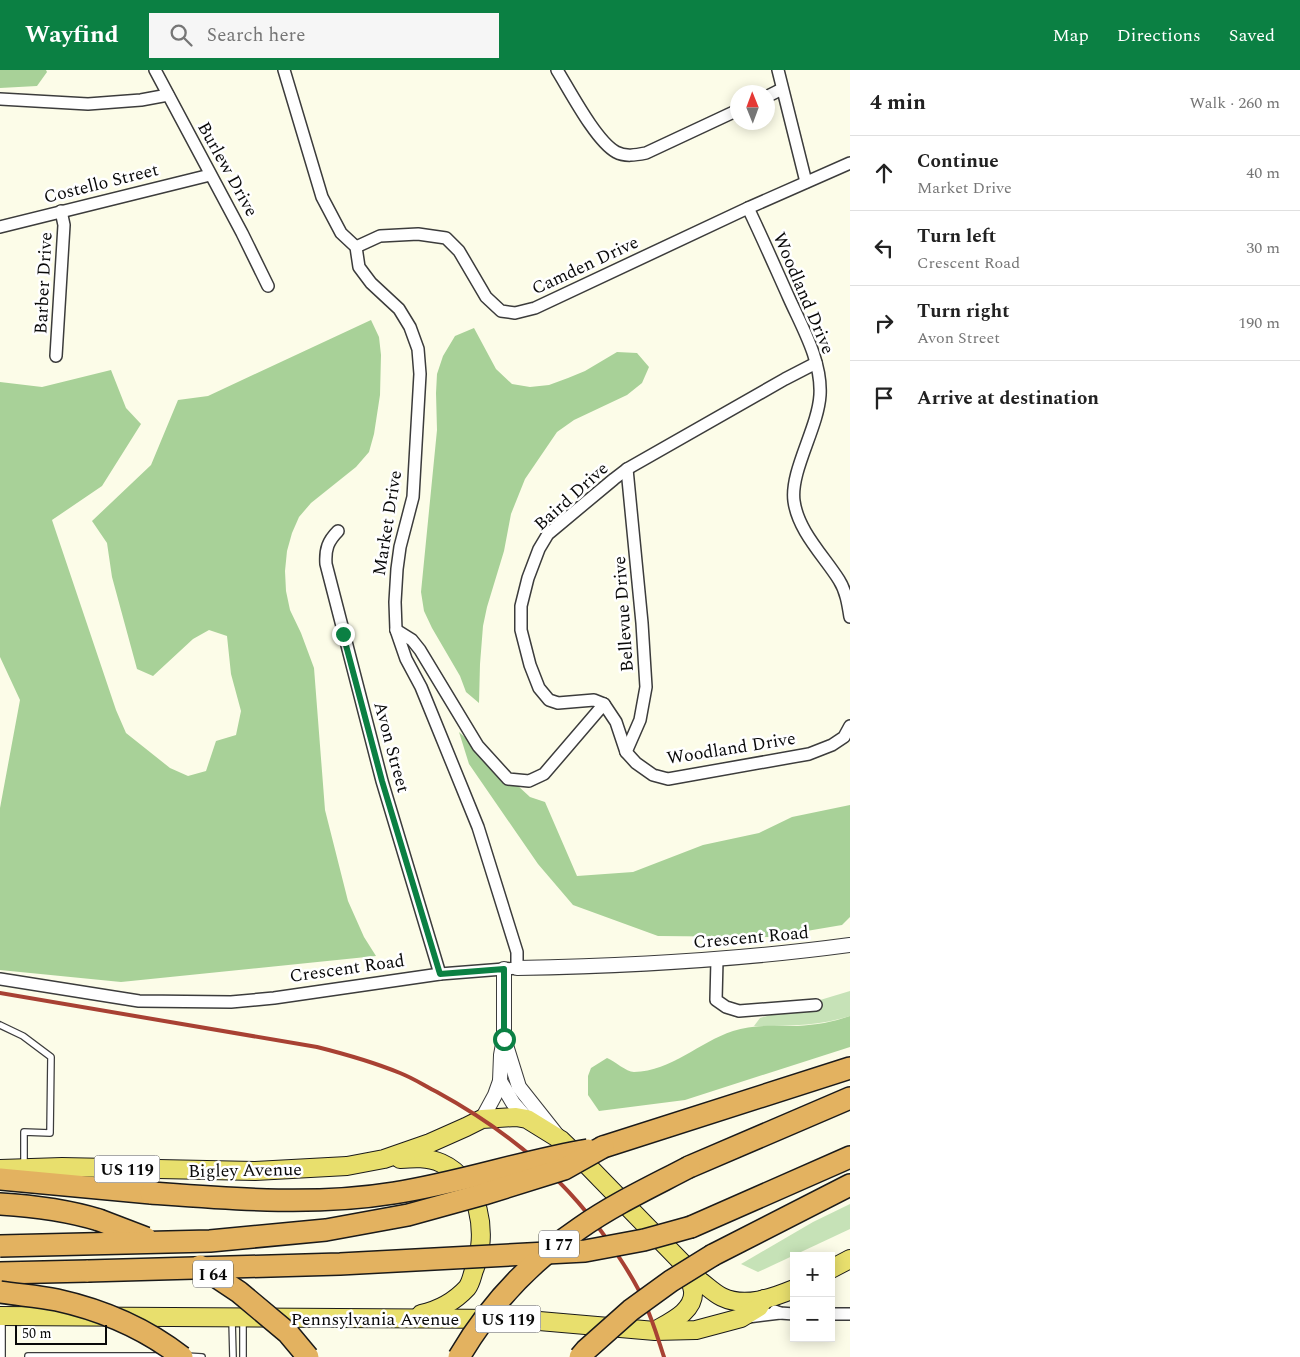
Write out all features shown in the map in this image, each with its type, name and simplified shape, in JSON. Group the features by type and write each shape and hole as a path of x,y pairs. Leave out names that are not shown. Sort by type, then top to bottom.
{"highway":[{"path":"0,1179 249,1200 331,1200 393,1194 438,1185 552,1156 603,1147 850,1068"},
{"name":"I 77","path":"458,1357 489,1312 527,1270 580,1228 624,1201 690,1167 850,1098"},
{"path":"0,1246 210,1241 326,1230 408,1215 484,1194 564,1169 603,1147"},
{"path":"0,1272 340,1264 585,1251 644,1240 691,1227 850,1157"},
{"path":"580,1357 631,1310 671,1281 713,1255 850,1185"},
{"name":"I 64","path":"0,1204 40,1207 74,1213 145,1237 207,1270 239,1292 281,1327 308,1357"},
{"path":"0,1292 57,1300 109,1315 165,1344 182,1357"}],"main road":[{"name":"Bigley Avenue","path":"0,1169 62,1167 255,1171 347,1166 384,1159 430,1143 482,1119 508,1116 527,1119"},
{"name":"US 119","path":"527,1119 561,1140 700,1281 721,1297 740,1302 764,1299 790,1290"},
{"path":"384,1159 429,1158 443,1164 462,1177 474,1199 480,1220 482,1240 476,1266 468,1287 452,1301 436,1310 393,1319"},
{"path":"835,1267 850,1258"},
{"path":"655,1331 686,1310 692,1300 693,1292 685,1266"},
{"name":"Pennsylvania Avenue","path":"1,1316 516,1319 655,1331 696,1330 742,1318 759,1307 764,1299"}],"street":[{"name":"Burlew Drive","path":"155,70 242,233 268,286"},
{"path":"284,70 322,197 341,233 356,247"},
{"path":"557,70 600,137 616,152 632,156 646,153 730,114"},
{"path":"778,70 806,182"},
{"path":"775,92 782,89"},
{"path":"0,99 88,104 141,100 168,95"},
{"name":"Camden Drive","path":"356,247 380,236 418,234 446,238 459,251 486,297 501,310 515,313 535,308 748,208 850,163"},
{"name":"Costello Street","path":"0,227 210,174"},
{"name":"Woodland Drive","path":"748,208 802,326 819,373 820,395 816,417 795,485 794,501 799,519 840,582 847,599 850,617"},
{"name":"Barber Drive","path":"56,356 64,225 61,211"},
{"name":"Market Drive","path":"356,247 359,268 370,283 399,309 410,327 418,349 420,383 413,497 400,548 396,630 406,659 421,687 478,827 517,952 511,968 504,1039"},
{"name":"Baird Drive","path":"604,704 594,700 558,703 549,700 539,688 530,665 521,630 521,606 528,578 539,549 548,534 627,470 786,378 816,363"},
{"name":"Bellevue Drive","path":"626,752 640,720 646,687 642,623 627,470"},
{"name":"Avon Street","path":"338,531 331,539 325,551 326,564 382,781 440,974"},
{"path":"396,630 412,640 420,650 478,746 508,778 529,781 544,774 604,704"},
{"name":"Woodland Drive","path":"604,704 616,722 626,752 636,763 653,775 668,779 808,754 832,745 844,737 850,726"},
{"name":"Crescent Road","path":"0,979 139,1001 214,1002 274,998 440,974 511,968 604,966 717,960 850,945"},
{"path":"717,960 716,1000 726,1008 739,1011 816,1005"},
{"path":"482,1119 500,1081 504,1039"},
{"path":"504,1039 519,1087 561,1140"},
{"path":"500,1081 519,1111 527,1119"},
{"path":"764,1299 766,1304 780,1314"},
{"path":"742,1318 790,1314"},
{"path":"835,1314 850,1314"}],"lane":[{"path":"0,1025 23,1036 51,1057 50,1133 24,1132 24,1168"},
{"path":"1,1316 2,1357"},
{"path":"233,1357 238,1318"},
{"path":"238,1318 243,1357"},
{"path":"28,1357 202,1357"}],"green space":[{"path":"0,70 46,70 47,72 37,86 0,88"},
{"path":"371,320 379,337 381,355 380,395 369,452 356,467 311,503 299,517 287,551 285,571 286,591 290,610 314,668 325,810 348,901 364,937 376,956 121,982 0,970 0,808 20,700 0,657 0,382 42,387 111,370 126,408 141,424 102,486 52,520 116,710 126,733 170,768 188,776 206,771 216,741 236,735 241,711 231,674 227,636 209,630 193,639 153,676 137,669 112,577 107,543 92,521 151,465 178,400 208,396"},
{"path":"474,328 496,369 512,384 530,387 549,385 585,371 617,352 637,353 649,367 642,383 627,395 574,420 557,432 525,479 511,514 504,551 483,626 479,703 466,692 460,676 432,628 424,611 421,592 437,430 437,374 443,356 455,336"},
{"path":"459,732 530,797 545,802 577,876 633,872 703,845 759,833 792,817 850,805 850,917 842,925 771,937 658,936 573,905 538,864 469,764"},
{"path":"850,991 850,1016 815,1024 754,1026 760,1018"},
{"path":"850,1016 850,1047 685,1100 599,1111 588,1095 588,1076 591,1068 607,1058 631,1072 648,1070 661,1067 733,1031 748,1027 811,1025 831,1022"},
{"path":"850,1204 850,1229 801,1252 790,1252 790,1257 758,1272 741,1264 813,1222"}],"railway":[{"path":"0,993 317,1047 359,1058 410,1077 464,1107 513,1141 558,1180 578,1202 615,1251 635,1283 650,1317 664,1357"}],"route":[{"path":"343,634 382,781 440,974 504,969 504,1039"}]}
